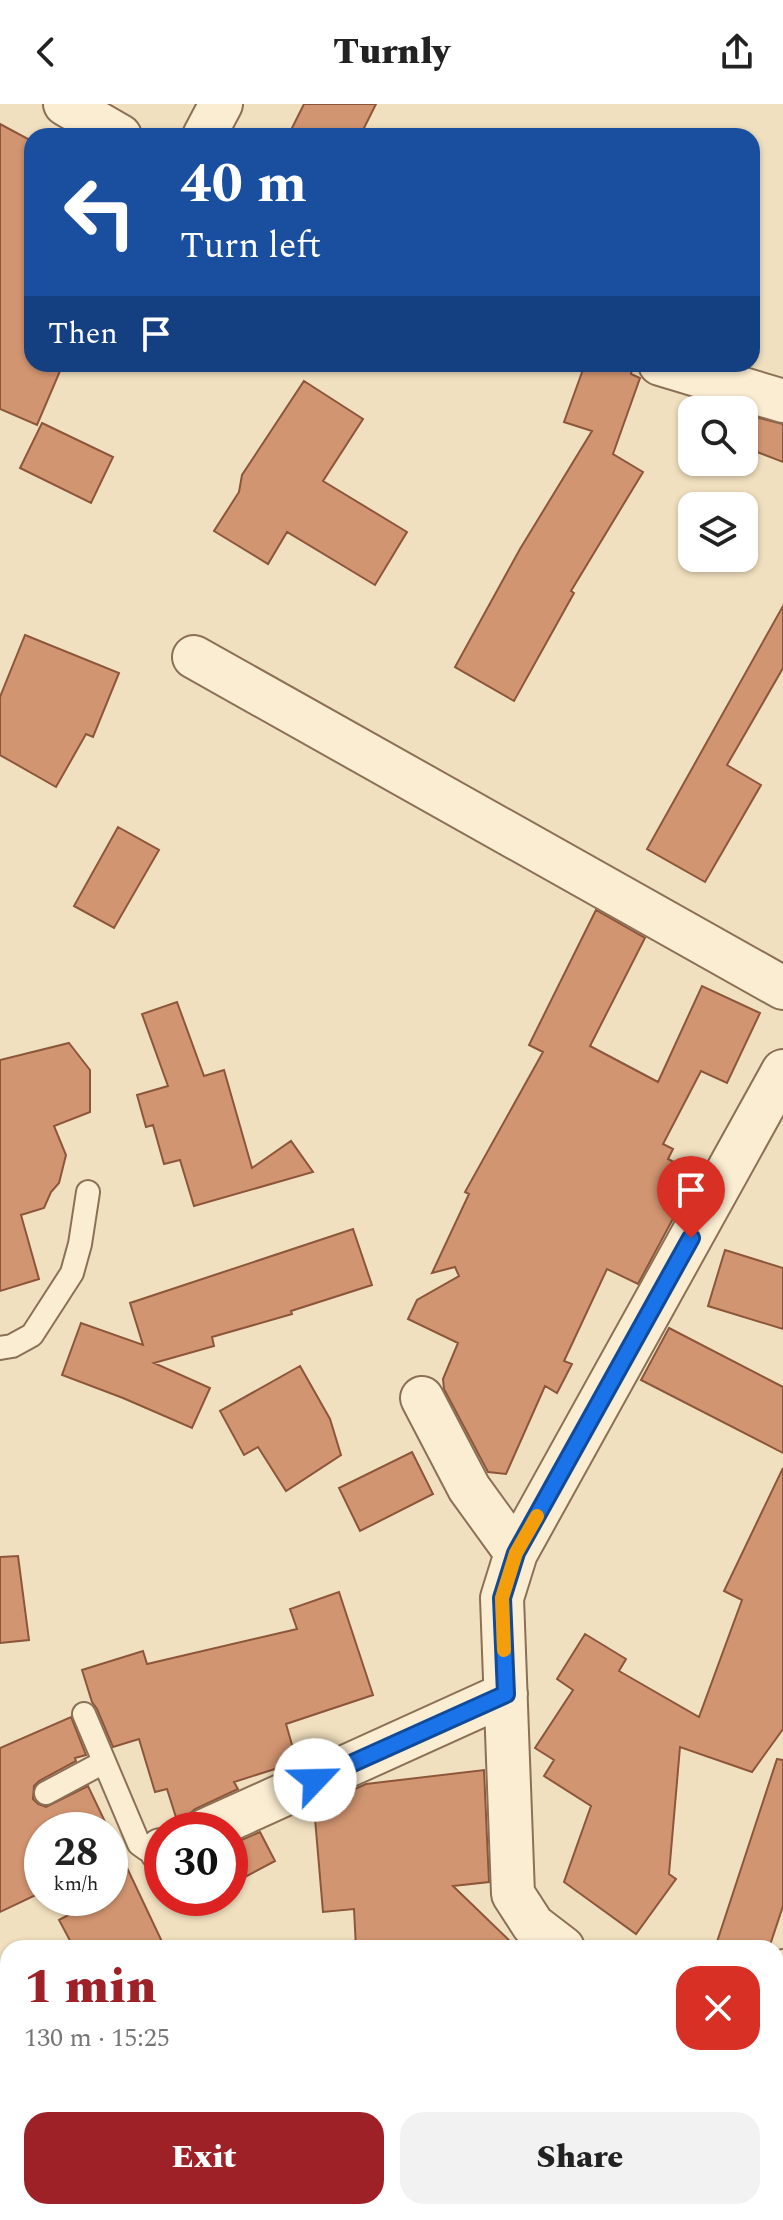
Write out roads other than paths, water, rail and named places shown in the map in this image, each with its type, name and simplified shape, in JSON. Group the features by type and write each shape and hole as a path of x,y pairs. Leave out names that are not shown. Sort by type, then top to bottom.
{"street":[{"path":"65,104 106,128"},
{"path":"208,128 221,104"},
{"path":"687,372 783,401"},
{"path":"194,657 783,988"},
{"path":"553,1940 533,1925 513,1894 502,1598 516,1553 783,1071"},
{"path":"422,1398 469,1488 516,1553"},
{"path":"246,1812 506,1694"}],"lane":[{"path":"0,1348 12,1346 32,1335 72,1273 88,1192"},
{"path":"84,1714 139,1844 144,1848"},
{"path":"46,1793 104,1762"}]}
